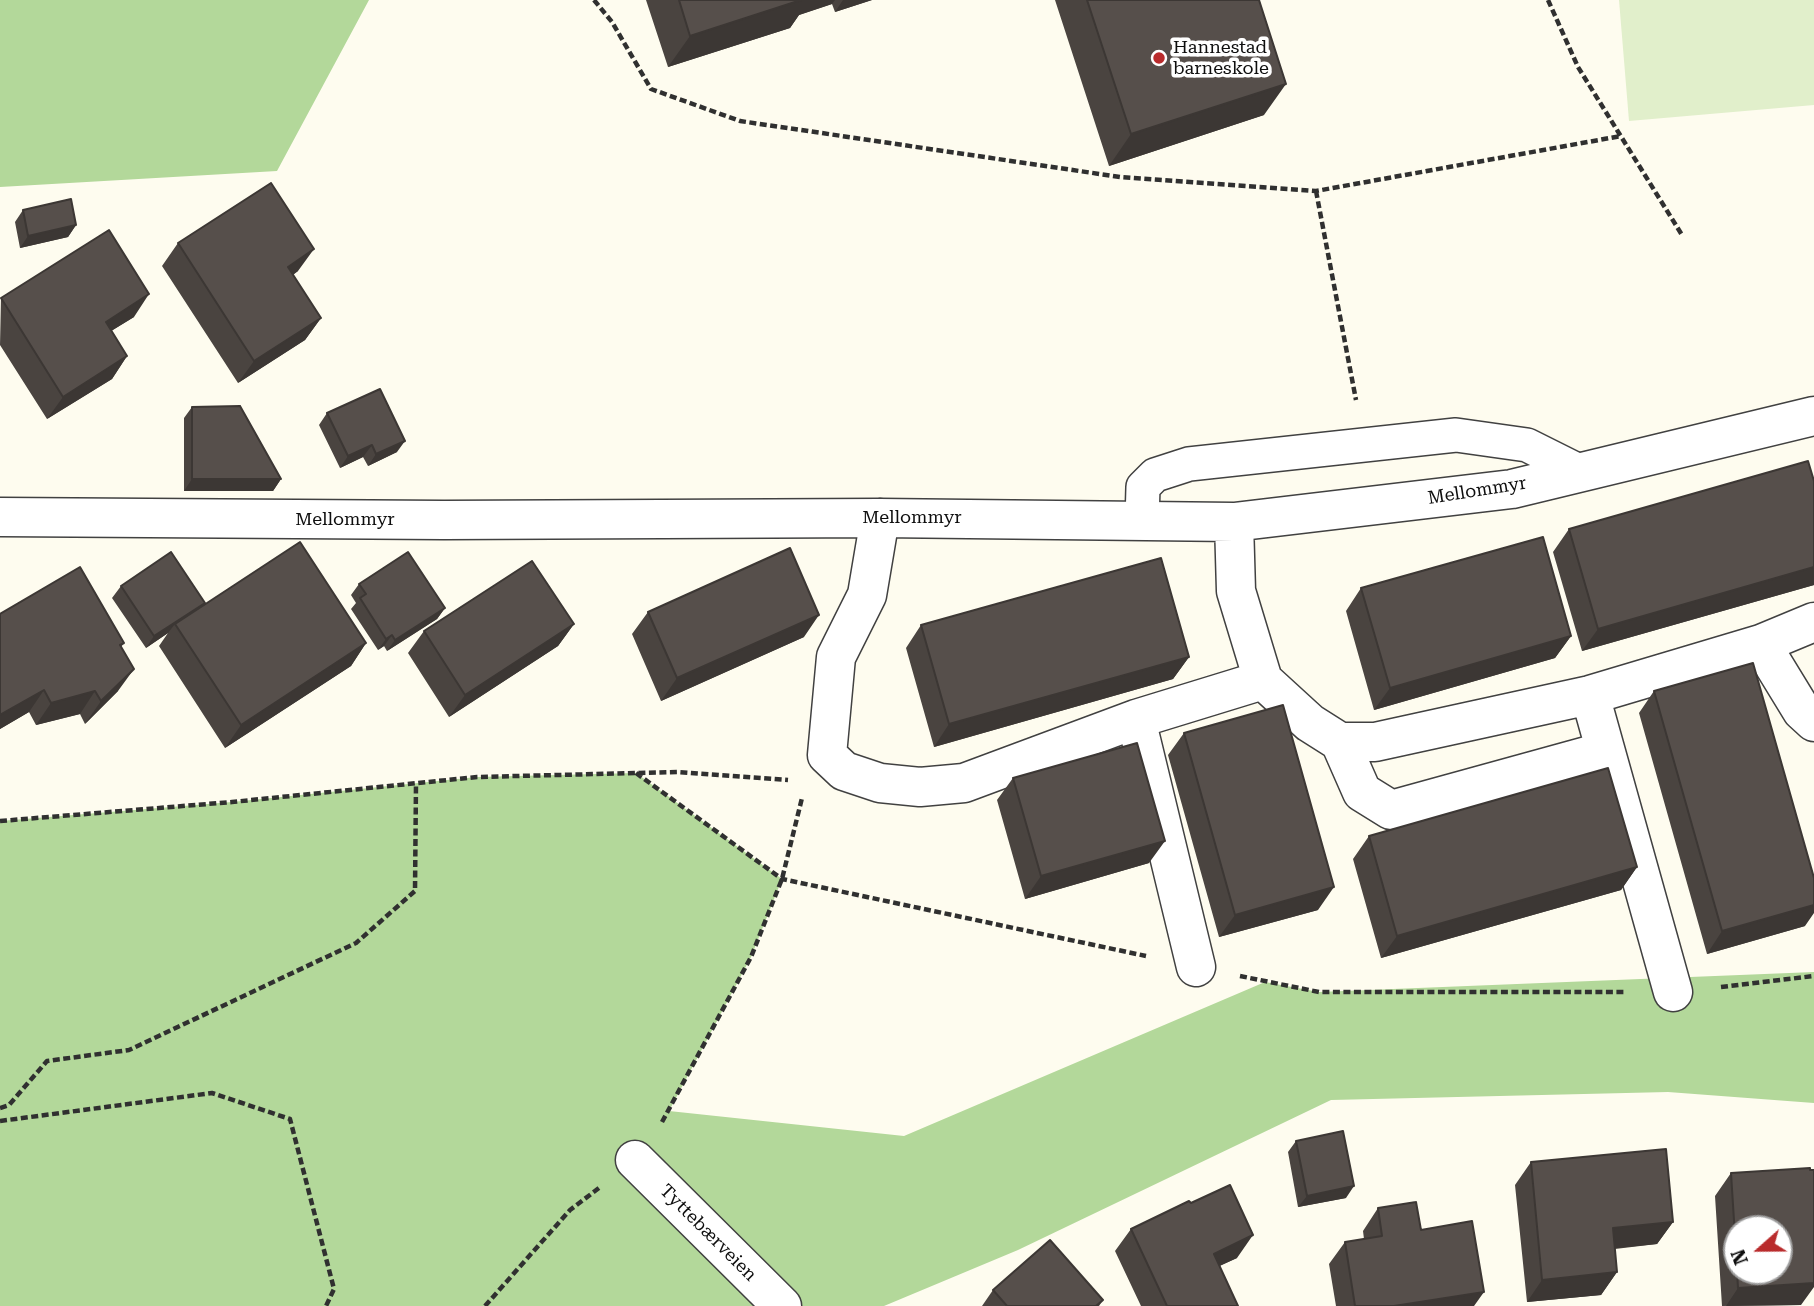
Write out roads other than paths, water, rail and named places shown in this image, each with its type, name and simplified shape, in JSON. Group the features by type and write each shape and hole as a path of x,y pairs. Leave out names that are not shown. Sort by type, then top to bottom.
{"street":[{"name":"Mellommyr","path":"0,517 444,520 880,518 1234,522 1512,489 1814,416"},
{"path":"880,518 867,595 836,657 817,768 844,771 880,783 920,788 964,783 1136,719 1263,680"},
{"path":"1234,522 1236,591 1263,680 1310,723 1340,742 1375,742 1590,695 1761,644 1814,622"},
{"path":"1761,644 1802,711 1814,722"},
{"path":"1590,695 1673,992"},
{"path":"1136,719 1195,967"},
{"path":"1340,742 1362,792 1391,810 1605,751"},
{"name":"Tyttebærveien","path":"635,1160 782,1306"}],"lane":[{"path":"1142,521 1143,487 1155,475 1189,464 1456,436 1527,445 1579,471"}],"place":[{"name":"Hannestad barneskole","path":"1159,58"}]}
